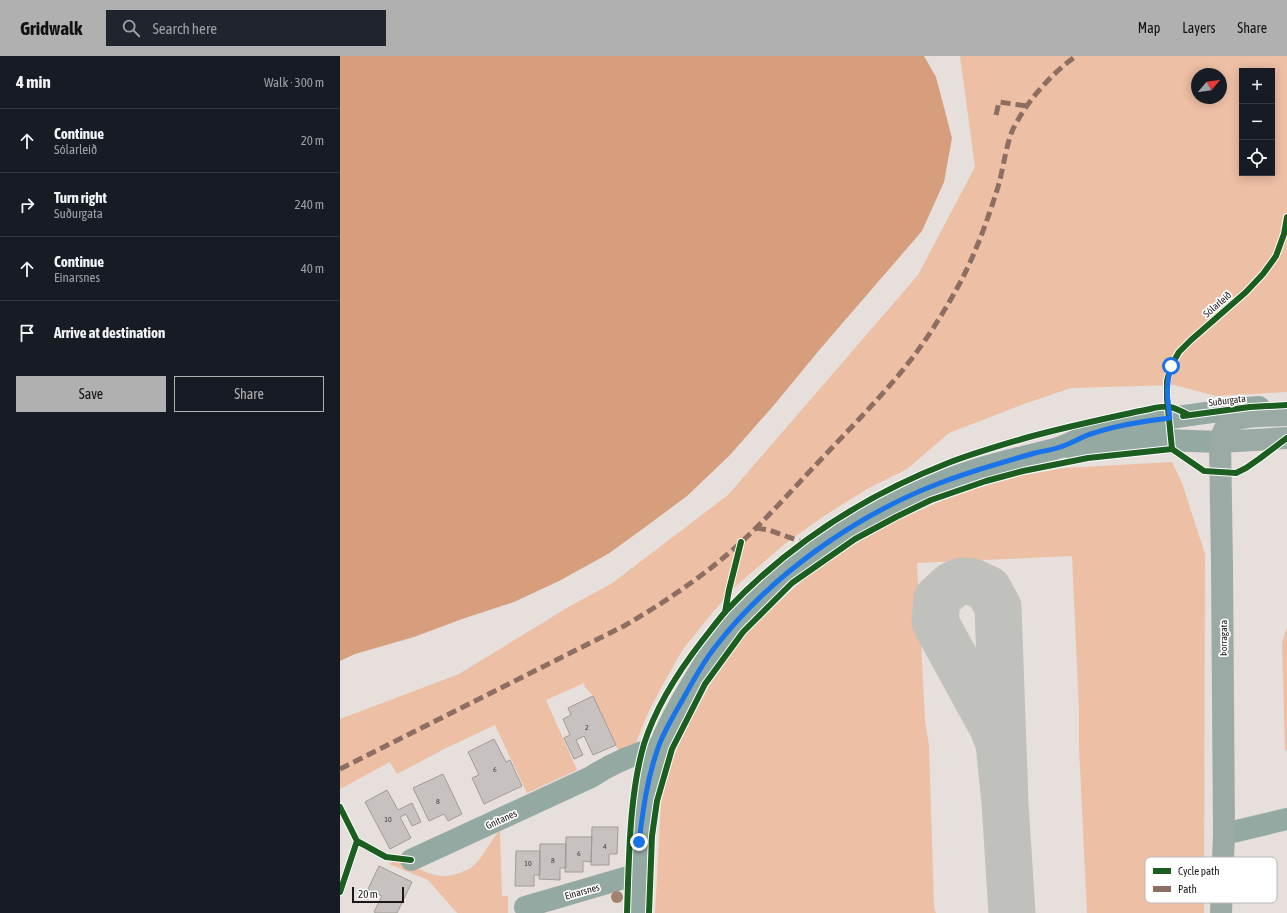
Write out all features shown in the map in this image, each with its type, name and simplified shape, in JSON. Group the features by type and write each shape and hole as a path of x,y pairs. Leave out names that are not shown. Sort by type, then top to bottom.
{"main road":[{"path":"1220,442 1225,429 1230,423 1238,419 1287,415"},
{"name":"Suðurgata","path":"1220,442 1287,438"},
{"name":"Þorragata","path":"1220,442 1223,857"},
{"name":"Þorragata","path":"1222,903 1222,913"}],"street":[{"name":"Suðurgata","path":"658,747 688,688 716,646 742,616 774,585 807,557 872,515 939,483 982,468 1060,447 1092,433 1189,415 1250,407 1287,405"},
{"name":"Suðurgata","path":"1189,415 1199,419 1207,425 1214,432 1220,442"},
{"name":"Suðurgata","path":"1060,447 1094,448 1164,440 1220,442"},
{"path":"637,913 638,874 643,809 658,747"},
{"name":"Gnitanes","path":"411,860 591,777 618,761 642,751 658,747"},
{"name":"Gnitanes","path":"591,777 613,773 631,772 650,776"},
{"path":"1224,834 1287,818"},
{"name":"Einarsnes","path":"526,907 638,874"}],"shaded area":[{"path":"340,56 924,56 936,77 952,138 944,182 922,231 730,455 687,496 608,554 559,581 514,602 414,637 355,654 340,661"},
{"path":"960,56 1287,56 1287,392 1216,396 1174,385 1071,388 1021,405 949,433 907,469 867,489 824,516 786,543 737,585 683,649 648,713 635,745 619,752 593,696 585,687 584,683 546,700 577,770 527,793 495,725 446,748 397,774 390,762 340,789 340,719 459,674 570,606 611,584 728,495 918,275 975,167"},
{"path":"1172,462 1182,483 1205,554 1204,857 1145,857 1145,903 1204,903 1204,913 1087,913 1072,556 917,563 925,721 929,745 934,907 936,913 655,913 661,802 673,758 686,729 709,686 744,636 763,616 812,572 855,544 898,520 941,501 975,489 1024,475 1065,468"},
{"path":"1287,627 1287,750 1285,751 1282,643"},
{"path":"500,830 502,896 508,896 508,913 457,913 428,880 389,864 402,856 416,867 431,874 447,876 455,874 470,868 476,863"}],"building":[{"path":"593,696 616,745 593,755 584,736 576,740 583,755 574,759 564,738 570,735 563,719 571,715 568,708"},
{"path":"494,739 506,762 510,760 522,786 484,804 472,778 479,775 468,752"},
{"path":"443,774 462,814 448,821 444,814 429,821 413,788"},
{"path":"387,790 398,810 412,803 421,822 412,826 406,814 400,817 411,838 390,849 365,802"},
{"path":"592,827 618,827 617,854 609,854 609,865 591,865"},
{"path":"566,837 592,837 591,862 583,861 583,872 565,872"},
{"path":"540,844 566,844 566,868 560,868 560,880 539,879"},
{"path":"516,851 540,851 540,875 534,875 534,886 515,886"},
{"path":"379,866 412,882 397,913 374,912 382,896 368,889"}],"taxiway":[{"path":"1005,803 999,743 992,726 935,622 937,599 952,585 962,581 973,582 988,589 998,607 1005,803 1012,913"}],"marked path":[{"path":"340,769 624,626 710,569 756,528 882,394 903,370 926,339 956,291 977,247 998,187 1008,142 1013,129 1032,98 1058,71 1076,56"},
{"path":"996,115 999,102 1027,106"},
{"path":"756,528 769,530 802,542"}],"cycle path":[{"name":"Sólarleið","path":"1172,449 1167,399 1167,381 1171,366 1179,352 1246,292 1263,274 1276,256 1284,234 1287,217"},
{"path":"1183,416 1250,407 1287,405"},
{"path":"627,913 629,850 635,784 644,744 649,730 661,703 676,677 726,611 750,587 801,544 857,507 917,476 958,459 1043,433 1155,408 1170,407 1189,415"},
{"path":"649,913 652,836 657,801 672,749 705,684 743,632 792,583 855,539 896,517 931,500 986,481 1023,471 1088,458 1172,449 1204,471 1236,473 1246,468 1287,438"},
{"path":"725,612 741,542"},
{"path":"340,807 357,841 340,892"},
{"path":"357,841 386,857 411,860"}],"route":[{"path":"639,842 643,809 658,747 675,712 695,677 716,646 742,616 774,585 807,557 839,535 872,515 939,483 982,468 1060,447 1092,433 1170,418 1167,398 1167,381 1171,366"}]}
